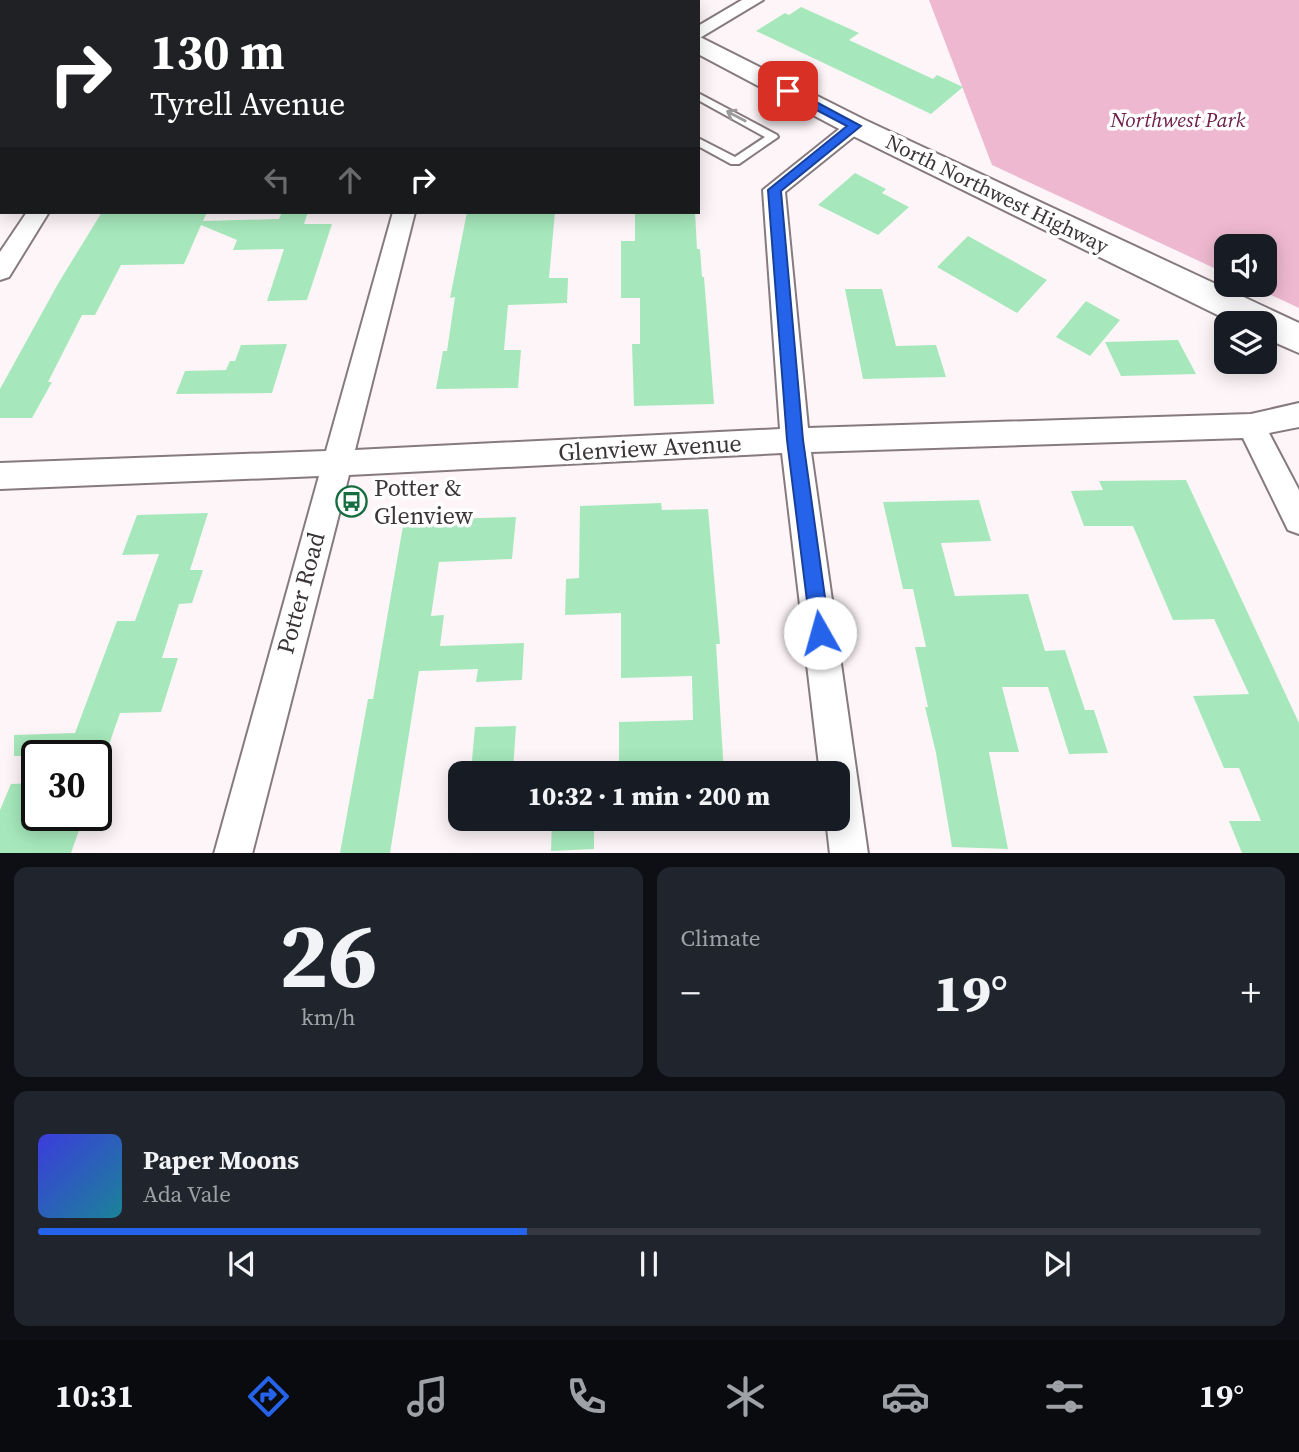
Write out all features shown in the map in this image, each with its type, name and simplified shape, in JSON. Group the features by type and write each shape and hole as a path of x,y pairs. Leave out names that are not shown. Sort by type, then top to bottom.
{"main road":[{"name":"North Northwest Highway","path":"700,45 855,126 1299,340"}],"street":[{"path":"700,33 754,0"},
{"path":"849,853 795,440 774,190 855,126"},
{"path":"0,271 37,214"},
{"name":"Potter Road","path":"233,853 403,214"},
{"name":"Glenview Avenue","path":"0,476 336,463 795,440 1251,426 1299,415"},
{"path":"1251,426 1299,520"}],"lane":[{"path":"700,97 773,137 735,162 700,142"}],"green space":[{"name":"Northwest Park","path":"929,0 1299,0 1299,308 1276,297 1277,234 1214,234 1214,268 992,165"}],"building":[{"path":"801,7 859,33 849,40 933,79 937,75 963,87 931,114 756,31 785,13 789,15"},
{"path":"855,173 886,189 882,193 909,207 878,235 818,205"},
{"path":"101,214 206,214 203,221 279,219 281,214 307,214 304,224 332,224 307,300 267,301 284,249 233,250 237,240 201,225 184,264 121,265 95,315 82,315 48,382 52,382 32,418 0,418 0,389 59,282"},
{"path":"467,214 555,214 549,278 568,278 567,303 508,305 504,350 521,350 518,388 436,389 443,351 447,351 455,297 450,298"},
{"path":"635,214 695,214 697,249 700,249 704,277 714,404 634,406 632,344 640,344 640,298 621,298 621,241 635,241"},
{"path":"968,236 1047,280 1017,313 937,267"},
{"path":"845,289 882,289 896,346 936,345 946,377 863,379"},
{"path":"1086,301 1120,320 1090,356 1056,337"},
{"path":"1178,340 1196,374 1121,376 1105,342"},
{"path":"287,344 272,393 176,394 185,371 226,370 230,361 235,361 241,345"},
{"path":"1186,480 1299,723 1299,853 1242,853 1229,821 1261,821 1239,768 1224,768 1193,696 1249,694 1214,619 1173,620 1133,526 1084,526 1071,491 1103,490 1099,481"},
{"path":"979,500 991,541 941,543 955,596 1028,594 1045,651 1065,650 1085,710 1094,710 1108,753 1069,754 1048,687 1002,687 1019,752 989,752 1008,849 952,847 915,647 926,647 913,589 903,589 883,502"},
{"path":"661,503 662,510 708,509 720,644 716,644 723,761 619,761 619,722 693,720 692,676 621,678 621,613 565,615 566,579 579,578 580,506"},
{"path":"208,513 190,570 203,570 192,603 179,604 162,658 178,658 161,712 120,713 111,740 21,740 21,756 14,756 14,735 75,733 117,621 135,621 159,554 122,555 137,515"},
{"path":"516,517 512,559 439,562 431,616 444,615 440,646 524,643 522,680 476,682 478,669 419,671 390,853 340,853 368,699 373,699 404,520"},
{"path":"516,726 514,761 472,761 475,727"},
{"path":"11,784 21,784 21,831 79,831 71,853 0,853 0,810"},
{"path":"552,831 594,831 594,849 551,851"}],"place":[{"name":"Potter & Glenview","path":"351,502"}],"route":[{"path":"788,91 855,126 774,190 795,440 820,633"}]}
